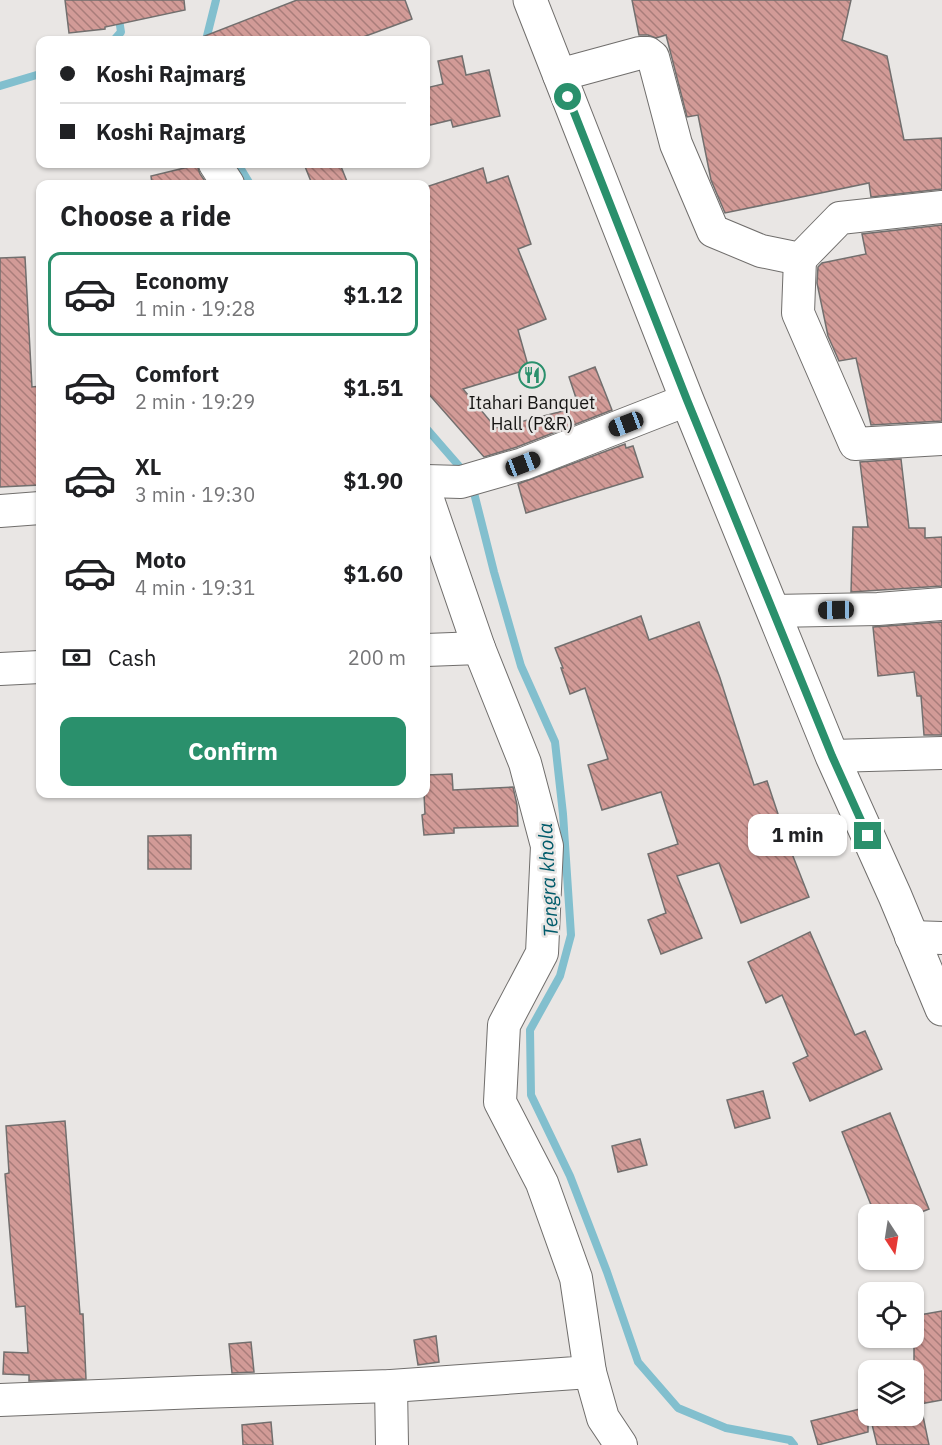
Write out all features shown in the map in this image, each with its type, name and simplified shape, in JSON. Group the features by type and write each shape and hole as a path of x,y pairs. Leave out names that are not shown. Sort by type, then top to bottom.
{"main road":[{"path":"530,0 687,400 832,756 927,937 942,1009"}],"street":[{"path":"559,75 640,53 648,53 653,57 676,144 713,231 761,251 800,259"},
{"path":"942,207 840,218 800,259 798,313 855,444 942,439"},
{"path":"430,481 461,482 523,464 687,400"},
{"path":"430,506 479,648 525,762 547,846 542,953 504,1025 501,1102 542,1183 576,1278 590,1372 603,1418 621,1445"},
{"path":"0,511 36,508"},
{"path":"773,611 878,609 942,604"},
{"path":"430,650 479,648"},
{"path":"0,669 36,667"},
{"path":"832,756 942,753"},
{"path":"0,1400 391,1386 590,1372"},
{"path":"391,1386 392,1445"}],"building":[{"path":"65,0 184,0 185,10 105,27 105,29 69,33"},
{"path":"297,0 405,0 412,19 366,36 205,36"},
{"path":"632,0 851,0 842,40 887,56 904,140 942,138 942,189 871,197 869,183 725,213 711,180 698,115 687,117 666,35 656,38 639,35"},
{"path":"462,56 466,75 489,70 500,116 453,127 451,120 430,125 430,87 443,84 438,61"},
{"path":"184,168 198,168 204,180 152,180 151,176"},
{"path":"306,168 342,168 346,180 310,180"},
{"path":"483,168 487,183 508,176 531,244 518,249 546,319 518,330 529,369 463,389 496,428 579,407 569,377 595,367 612,410 517,447 484,457 430,396 430,186"},
{"path":"942,225 942,421 871,425 856,358 839,361 828,336 817,283 818,267 822,263 866,254 862,234"},
{"path":"25,257 32,387 36,386 36,485 0,487 0,258"},
{"path":"625,444 626,448 633,446 643,477 526,513 518,484"},
{"path":"901,459 909,528 925,528 925,538 942,537 942,586 851,592 853,527 868,527 860,462"},
{"path":"641,616 649,640 699,622 720,678 754,785 767,781 809,897 741,923 719,863 677,876 702,938 661,954 648,920 666,913 648,854 678,844 661,792 602,810 588,765 608,759 585,688 570,694 555,648"},
{"path":"942,622 942,735 924,735 921,696 917,696 914,672 878,676 873,627"},
{"path":"452,774 453,790 513,787 518,826 454,828 454,833 424,835 422,815 425,814 424,798 430,798 430,775"},
{"path":"191,835 191,869 148,869 148,836"},
{"path":"810,932 855,1035 865,1031 882,1069 810,1101 793,1063 808,1056 782,995 766,1003 748,962"},
{"path":"763,1091 770,1118 735,1128 727,1100"},
{"path":"890,1113 929,1209 924,1211 924,1204 871,1204 842,1132"},
{"path":"65,1121 80,1314 83,1314 86,1379 29,1381 29,1375 3,1374 4,1352 28,1353 25,1306 16,1307 5,1174 9,1173 6,1126"},
{"path":"640,1139 647,1165 618,1172 612,1146"},
{"path":"942,1311 942,1400 924,1403 924,1360 914,1360 914,1348 924,1348 924,1314"},
{"path":"436,1336 439,1362 418,1365 414,1340"},
{"path":"251,1342 254,1372 232,1373 229,1344"},
{"path":"858,1409 858,1426 868,1426 868,1432 818,1445 811,1421"},
{"path":"924,1421 929,1445 877,1445 872,1426 924,1426"},
{"path":"271,1422 273,1445 243,1445 242,1425"}],"waterway":[{"path":"116,0 121,32 118,36"},
{"name":"Tengra khola","path":"207,36 216,0"},
{"path":"0,86 36,75"},
{"name":"Tengra khola","path":"240,168 248,180"},
{"name":"Tengra khola","path":"430,433 466,474"},
{"name":"Tengra khola","path":"472,485 521,666 555,742 563,814 571,935 560,976 530,1030 531,1095 570,1176 638,1362 678,1408 726,1428 790,1440 794,1445"}],"place":[{"name":"Itahari Banquet Hall (P&R)","path":"532,375"}],"route":[{"path":"568,97 687,400 832,756 868,836"}]}
